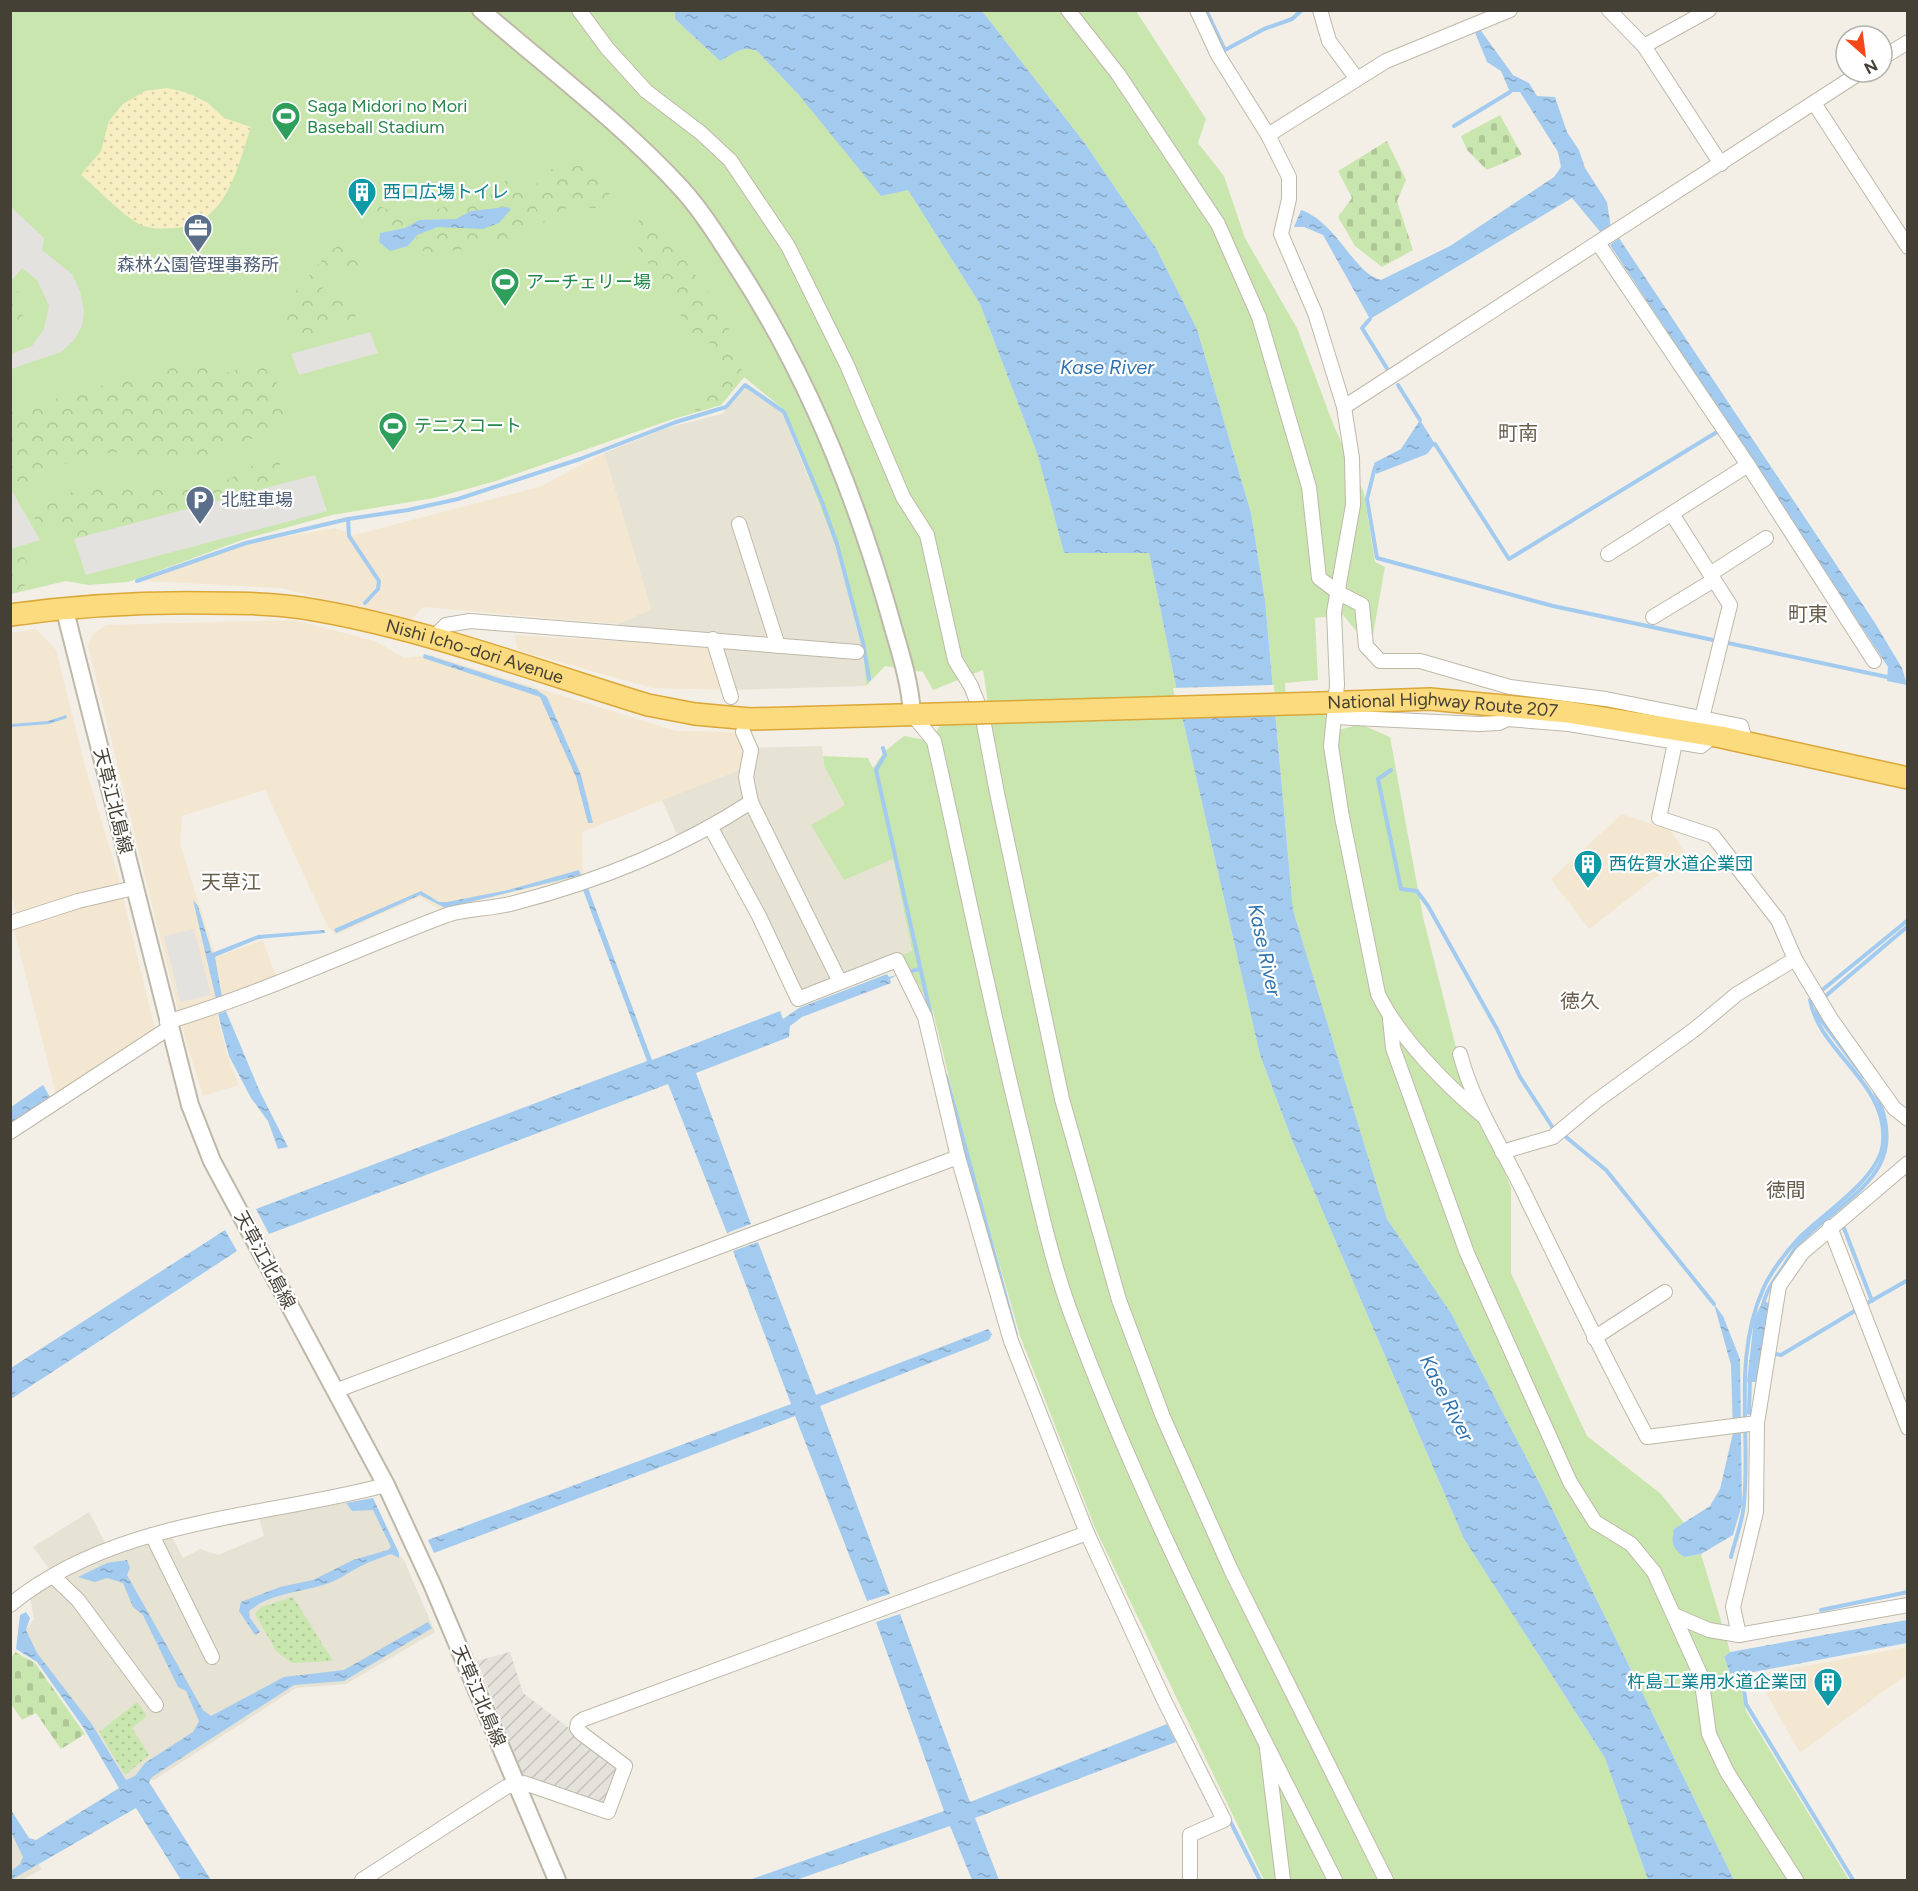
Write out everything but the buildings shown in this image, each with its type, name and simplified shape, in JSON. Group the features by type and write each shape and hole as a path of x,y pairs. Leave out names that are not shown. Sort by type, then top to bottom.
{"highway":[{"name":"Nishi Icho-dori Avenue","path":"10,615 64,607 157,603 255,603 301,608 367,621 648,705 695,714 750,719 936,714"},
{"name":"National Highway Route 207","path":"936,714 1330,708 1431,699 1567,712 1713,736 1908,778"}],"street":[{"path":"481,10 651,157 683,190 757,296 806,385 843,475 878,575 911,693 912,714 934,741 1006,1068 1046,1230 1069,1308 1114,1421 1167,1539 1335,1881"},
{"path":"579,10 607,48 646,91 701,133 730,160 788,246 847,365 903,497 927,535 955,660 971,686 982,714 1062,1099 1119,1300 1163,1417 1231,1570 1386,1881"},
{"path":"1068,10 1118,74 1218,224 1259,317 1309,487 1319,578 1339,593 1362,605 1365,646 1380,661 1420,661 1510,687 1606,699 1741,726 1746,743"},
{"path":"1197,10 1218,55 1268,135 1288,177 1289,199 1281,234 1315,312 1344,407 1352,458 1353,505 1335,612 1330,708 1331,746 1342,817 1378,994 1390,1019 1453,1091 1482,1115"},
{"path":"1320,10 1329,40 1357,79"},
{"path":"1268,135 1386,61 1510,10"},
{"path":"1609,10 1644,46 1721,164"},
{"path":"1644,46 1709,10"},
{"path":"1894,51 1908,42"},
{"path":"1344,407 1843,84"},
{"path":"1815,103 1908,247"},
{"path":"1598,243 1748,465 1874,661"},
{"path":"1608,554 1748,465"},
{"path":"1672,514 1730,605 1702,718"},
{"path":"739,524 778,646"},
{"path":"1653,617 1766,538"},
{"name":"天草江北島線","path":"64,607 190,1105 212,1161 386,1485 432,1584 556,1881"},
{"path":"432,639 446,625 470,621 857,652"},
{"path":"713,639 731,697"},
{"path":"1330,708 1479,724 1499,723 1508,719 1569,724 1701,746 1713,736"},
{"path":"743,732 751,750 746,777 751,802 840,982"},
{"path":"1675,742 1659,818 1713,836 1778,920 1795,959 1822,1005 1894,1108 1908,1119"},
{"path":"10,1132 168,1025 450,914 513,904 584,883 711,828 751,802"},
{"path":"711,828 759,916 798,999 897,960 925,1017 958,1157 1011,1341 1086,1533 1163,1698 1224,1820 1190,1835 1190,1881"},
{"path":"10,923 78,901 134,888"},
{"path":"1502,1152 1553,1137 1737,994 1795,959"},
{"path":"1390,1019 1393,1048 1467,1253 1570,1482 1595,1521 1631,1544 1654,1572 1701,1676 1709,1734 1727,1772 1796,1881"},
{"path":"1460,1054 1467,1081 1482,1115 1594,1338 1647,1437 1752,1424"},
{"path":"335,1391 958,1157"},
{"path":"1739,1635 1733,1607 1756,1512 1752,1424 1768,1353 1779,1286 1802,1253 1908,1163"},
{"path":"1837,1221 1861,1308 1908,1428"},
{"path":"1594,1338 1665,1292"},
{"path":"10,1605 30,1589 106,1551 152,1535 386,1485"},
{"path":"362,1881 506,1787 524,1783 608,1812 625,1766 581,1733 577,1728 578,1723 1086,1533"},
{"path":"152,1535 212,1657"},
{"path":"54,1577 78,1599 156,1705"},
{"path":"1674,1615 1709,1630 1739,1635 1908,1605"},
{"path":"1267,1745 1283,1881"}],"shaded area":[{"path":"10,206 44,238 42,250 72,274 80,291 84,311 82,326 74,340 61,352 11,369 11,354 32,346 44,329 49,306 37,280 22,268 11,281"},
{"path":"370,332 378,353 299,375 291,354"},
{"path":"746,388 783,414 835,545 863,650 866,686 731,690 718,647 617,643 618,624 651,609 604,453 666,428 722,414"},
{"path":"604,453 651,609 618,624 423,607 410,621 280,588 144,581 246,543 335,528 354,535 539,487"},
{"name":"北駐車場","path":"315,475 327,511 86,575 74,539"},
{"path":"11,489 40,540 10,549"},
{"path":"294,620 375,641 404,658 431,655 676,731 739,732 746,748 744,768 582,832 583,876 440,910 420,897 335,935 327,925 265,790 182,816 180,844 216,957 263,940 276,977 225,995 217,1014 227,1055 239,1085 203,1096 185,1038 88,646 93,634 106,625"},
{"path":"36,629 56,650 86,770 117,872 155,1029 56,1094 14,930 17,915 10,890 10,633"},
{"path":"515,635 718,647 731,690 652,688 517,650"},
{"path":"822,746 824,766 845,805 812,825 893,859 912,952 798,994 712,821 678,837 662,800 744,768 746,748"},
{"name":"西佐賀水道企業団","path":"1622,814 1670,830 1686,854 1589,929 1551,879"},
{"path":"194,929 211,995 180,1002 164,936"},
{"path":"369,1499 395,1551 404,1560 435,1632 346,1684 296,1688 154,1780 122,1782 21,1636 34,1619 28,1584 51,1571 33,1547 89,1512 112,1556 172,1537 183,1558 200,1549 218,1555 264,1536 259,1518"},
{"name":"杵島工業用水道企業団","path":"1907,1647 1907,1674 1800,1753 1756,1675"},
{"path":"510,1652 523,1693 620,1767 606,1806 525,1779 477,1661"},
{"path":"10,1823 42,1869 22,1880 11,1880"}],"green space":[{"path":"11,11 675,11 675,19 720,61 742,49 757,51 799,95 908,190 980,304 1038,456 1064,553 1149,553 1182,716 1260,1055 1292,1140 1464,1539 1605,1758 1648,1880 1264,1880 1095,1528 1020,1336 967,1151 933,1012 902,955 912,951 893,859 844,880 811,825 845,805 824,766 823,756 868,758 873,768 884,752 904,736 931,741 940,725 991,723 983,670 933,690 923,672 885,666 866,686 863,650 835,545 782,408 744,377 721,405 670,420 496,481 434,498 332,515 245,539 128,582 88,585 66,581 11,594"},
{"path":"982,11 1136,11 1206,119 1198,143 1224,176 1245,238 1297,328 1334,426 1364,493 1375,562 1385,567 1373,635 1358,633 1343,615 1315,618 1318,680 1285,683 1287,714 1325,714 1332,732 1360,724 1390,737 1423,917 1459,1059 1511,1188 1511,1273 1587,1436 1661,1494 1684,1523 1674,1529 1684,1557 1701,1554 1730,1652 1724,1658 1730,1673 1738,1675 1746,1711 1849,1880 1734,1880 1543,1490 1451,1313 1387,1219 1293,910 1265,600 1251,513 1197,329 1156,248 1084,142"},
{"path":"1500,115 1522,155 1487,170 1467,150 1461,136"},
{"path":"1387,141 1406,180 1397,201 1413,250 1382,267 1355,246 1338,217 1352,198 1338,171"},
{"path":"588,165 601,174 610,193 596,208 567,207 555,220 537,201 531,189 552,169"},
{"path":"510,176 524,189 545,222 525,228 498,245 431,253 408,246 416,238 433,229 463,227 484,229 506,207 472,211 456,219 419,220 405,228 380,233 373,225 378,211 366,199 396,213 418,214 463,201 485,199"},
{"path":"644,216 655,219 724,314 744,377 721,405 696,412 692,402 718,387 722,367 708,340 692,333 638,247 634,225"},
{"path":"344,242 360,250 367,267 356,279 346,277 336,270 322,289 335,299 352,304 358,313 349,324 295,339 288,337 283,327 284,302 328,254"},
{"path":"11,287 16,289 24,300 22,317 11,328"},
{"path":"203,358 208,367 220,375 261,362 273,368 285,413 276,426 232,449 188,460 113,452 67,463 27,482 14,481 10,475 11,411"},
{"path":"266,458 279,459 282,474 275,486 74,539 60,535 55,525 42,531 30,510 55,497 87,488 187,490 226,481"},
{"path":"18,547 32,570 23,589 11,594 11,549"},
{"path":"293,1597 333,1661 292,1663 276,1651 255,1614 261,1607"},
{"path":"15,1652 35,1663 85,1734 61,1749 36,1713 22,1720 11,1704 11,1658"},
{"path":"137,1702 147,1716 132,1728 149,1755 125,1775 99,1732"}],"sand":[{"path":"167,88 188,93 208,103 224,118 251,127 234,176 218,206 206,217 191,225 154,228 141,225 130,218 81,175 101,151 109,121 123,104 145,91"}],"water":[{"name":"Kase River","path":"675,10 982,11 1084,142 1156,248 1197,329 1251,513 1265,600 1293,910 1387,1219 1451,1313 1543,1490 1734,1880 1648,1880 1605,1758 1464,1539 1292,1140 1260,1055 1182,716 1149,553 1064,553 1038,456 980,304 908,190 881,196 799,95 757,51 742,50 720,61 675,19"},
{"path":"1479,28 1513,75 1529,83 1537,96 1555,97 1567,132 1579,150 1585,168 1607,202 1611,228 1602,234 1572,198 1370,319 1323,235 1304,227 1294,227 1301,210 1314,216 1325,225 1362,268 1371,276 1381,280 1450,246 1554,177 1561,167 1558,152 1520,92 1510,92 1501,71 1487,62 1474,30"},
{"path":"507,207 511,209 499,223 483,229 438,227 417,235 408,246 390,251 379,242 380,233 405,228 419,220 456,219 471,211"},
{"path":"1619,238 1875,623 1902,668 1907,685 1887,681 1888,667 1610,245"},
{"path":"1420,420 1435,444 1427,454 1376,474 1374,463 1401,449"},
{"path":"424,654 537,690 547,697 581,775 593,823 588,823 576,777 540,697 423,658"},
{"path":"66,715 67,718 49,724 11,727 11,724 48,721"},
{"path":"579,870 581,875 445,908 420,895 336,933 334,929 421,891 439,902 447,902 508,890"},
{"path":"588,888 652,1060 780,1011 783,1019 799,1008 887,974 889,977 897,975 890,979 891,983 802,1017 790,1026 789,1037 696,1073 751,1224 727,1233 668,1084 269,1234 256,1209 647,1061 583,890"},
{"path":"193,900 198,906 212,953 258,935 324,930 325,933 258,939 215,957 222,997 216,999"},
{"path":"226,1011 260,1092 288,1147 278,1149 268,1121 251,1098 229,1056 218,1014"},
{"path":"43,1085 50,1097 11,1123 11,1107"},
{"path":"225,1230 237,1251 11,1399 11,1368"},
{"path":"758,1242 816,1395 988,1329 992,1334 989,1340 820,1406 890,1594 867,1601 795,1416 434,1553 428,1540 791,1404 733,1251"},
{"path":"1763,1301 1772,1304 1759,1382 1747,1382 1754,1319"},
{"path":"1714,1304 1723,1316 1740,1359 1742,1504 1733,1535 1701,1554 1684,1557 1673,1545 1674,1529 1710,1506 1720,1489 1733,1433 1731,1365"},
{"path":"373,1498 399,1553 399,1558 391,1554 364,1564 328,1584 266,1600 249,1611 250,1618 260,1632 255,1635 239,1611 241,1602 280,1587 313,1580 353,1560 388,1550 391,1547 373,1510 352,1511 346,1503"},
{"path":"127,1560 130,1568 127,1575 203,1710 211,1716 284,1677 344,1670 428,1622 432,1628 344,1681 294,1685 152,1777 149,1782 211,1880 181,1880 136,1808 11,1880 11,1871 20,1864 23,1857 11,1832 11,1810 29,1838 36,1840 119,1788 83,1727 37,1662 16,1649 20,1615 26,1612 30,1618 26,1630 37,1653 91,1723 126,1780 135,1776 145,1763 193,1732 199,1721 186,1691 178,1687 143,1615 133,1607 123,1583 107,1578 95,1582 78,1577 107,1563"},
{"path":"900,1614 970,1802 1167,1724 1176,1742 975,1818 999,1880 972,1880 950,1826 796,1880 749,1880 944,1811 876,1622"},
{"path":"1907,1620 1907,1643 1738,1675 1730,1673 1724,1657 1730,1652"}],"pier":[{"path":"1274,685 1276,713 1179,716 1173,688"}],"waterway":[{"path":"1206,10 1225,50 1264,29 1292,19 1302,10"},
{"path":"1454,126 1510,92"},
{"path":"1370,319 1362,328 1388,370"},
{"path":"137,581 246,543 348,519 408,510 458,499 580,459 676,422 726,407 745,385 784,412 822,502 837,544 864,647 869,679"},
{"path":"1398,385 1420,420"},
{"path":"1435,444 1509,559 1717,432"},
{"path":"1375,467 1367,499 1377,558 1553,606 1713,640"},
{"path":"348,519 349,536 379,581 378,589 365,603"},
{"path":"1728,643 1892,678"},
{"path":"883,748 885,755 876,770 931,1016"},
{"path":"1391,770 1378,779 1401,889 1417,891 1428,906 1497,1029 1520,1077 1553,1128"},
{"path":"1731,1557 1741,1524 1744,1503 1746,1476 1745,1367 1754,1313 1767,1281 1784,1256 1808,1229 1862,1182 1880,1155 1883,1142 1882,1121 1875,1102 1865,1085 1826,1036 1816,1019 1810,1000 1908,920"},
{"path":"1822,999 1908,926"},
{"path":"912,971 919,969"},
{"path":"1816,1004 1818,1016 1864,1077"},
{"path":"946,1076 1016,1335"},
{"path":"1763,1305 1771,1286 1800,1242 1855,1195 1870,1179 1881,1162 1886,1142 1885,1119 1875,1092"},
{"path":"1566,1137 1606,1170 1714,1304"},
{"path":"1842,1223 1872,1301"},
{"path":"1864,1305 1908,1280"},
{"path":"1770,1353 1781,1355 1858,1309"},
{"path":"1749,1413 1750,1378"},
{"path":"1821,1610 1908,1592"},
{"path":"1741,1669 1746,1704 1853,1880"},
{"path":"1228,1817 1260,1880"}],"place":[{"name":"Saga Midori no Mori Baseball Stadium","path":"286,142"},
{"name":"西口広場トイレ","path":"362,218"},
{"name":"森林公園管理事務所","path":"198,254"},
{"name":"アーチェリー場","path":"505,308"},
{"name":"テニスコート","path":"393,452"},
{"name":"北駐車場","path":"200,526"},
{"name":"西佐賀水道企業団","path":"1588,890"},
{"name":"杵島工業用水道企業団","path":"1828,1708"}],"district":[{"name":"町南","path":"1518,433"},
{"name":"町東","path":"1808,614"},
{"name":"天草江","path":"231,882"},
{"name":"徳久","path":"1580,1001"},
{"name":"徳間","path":"1786,1190"}]}
